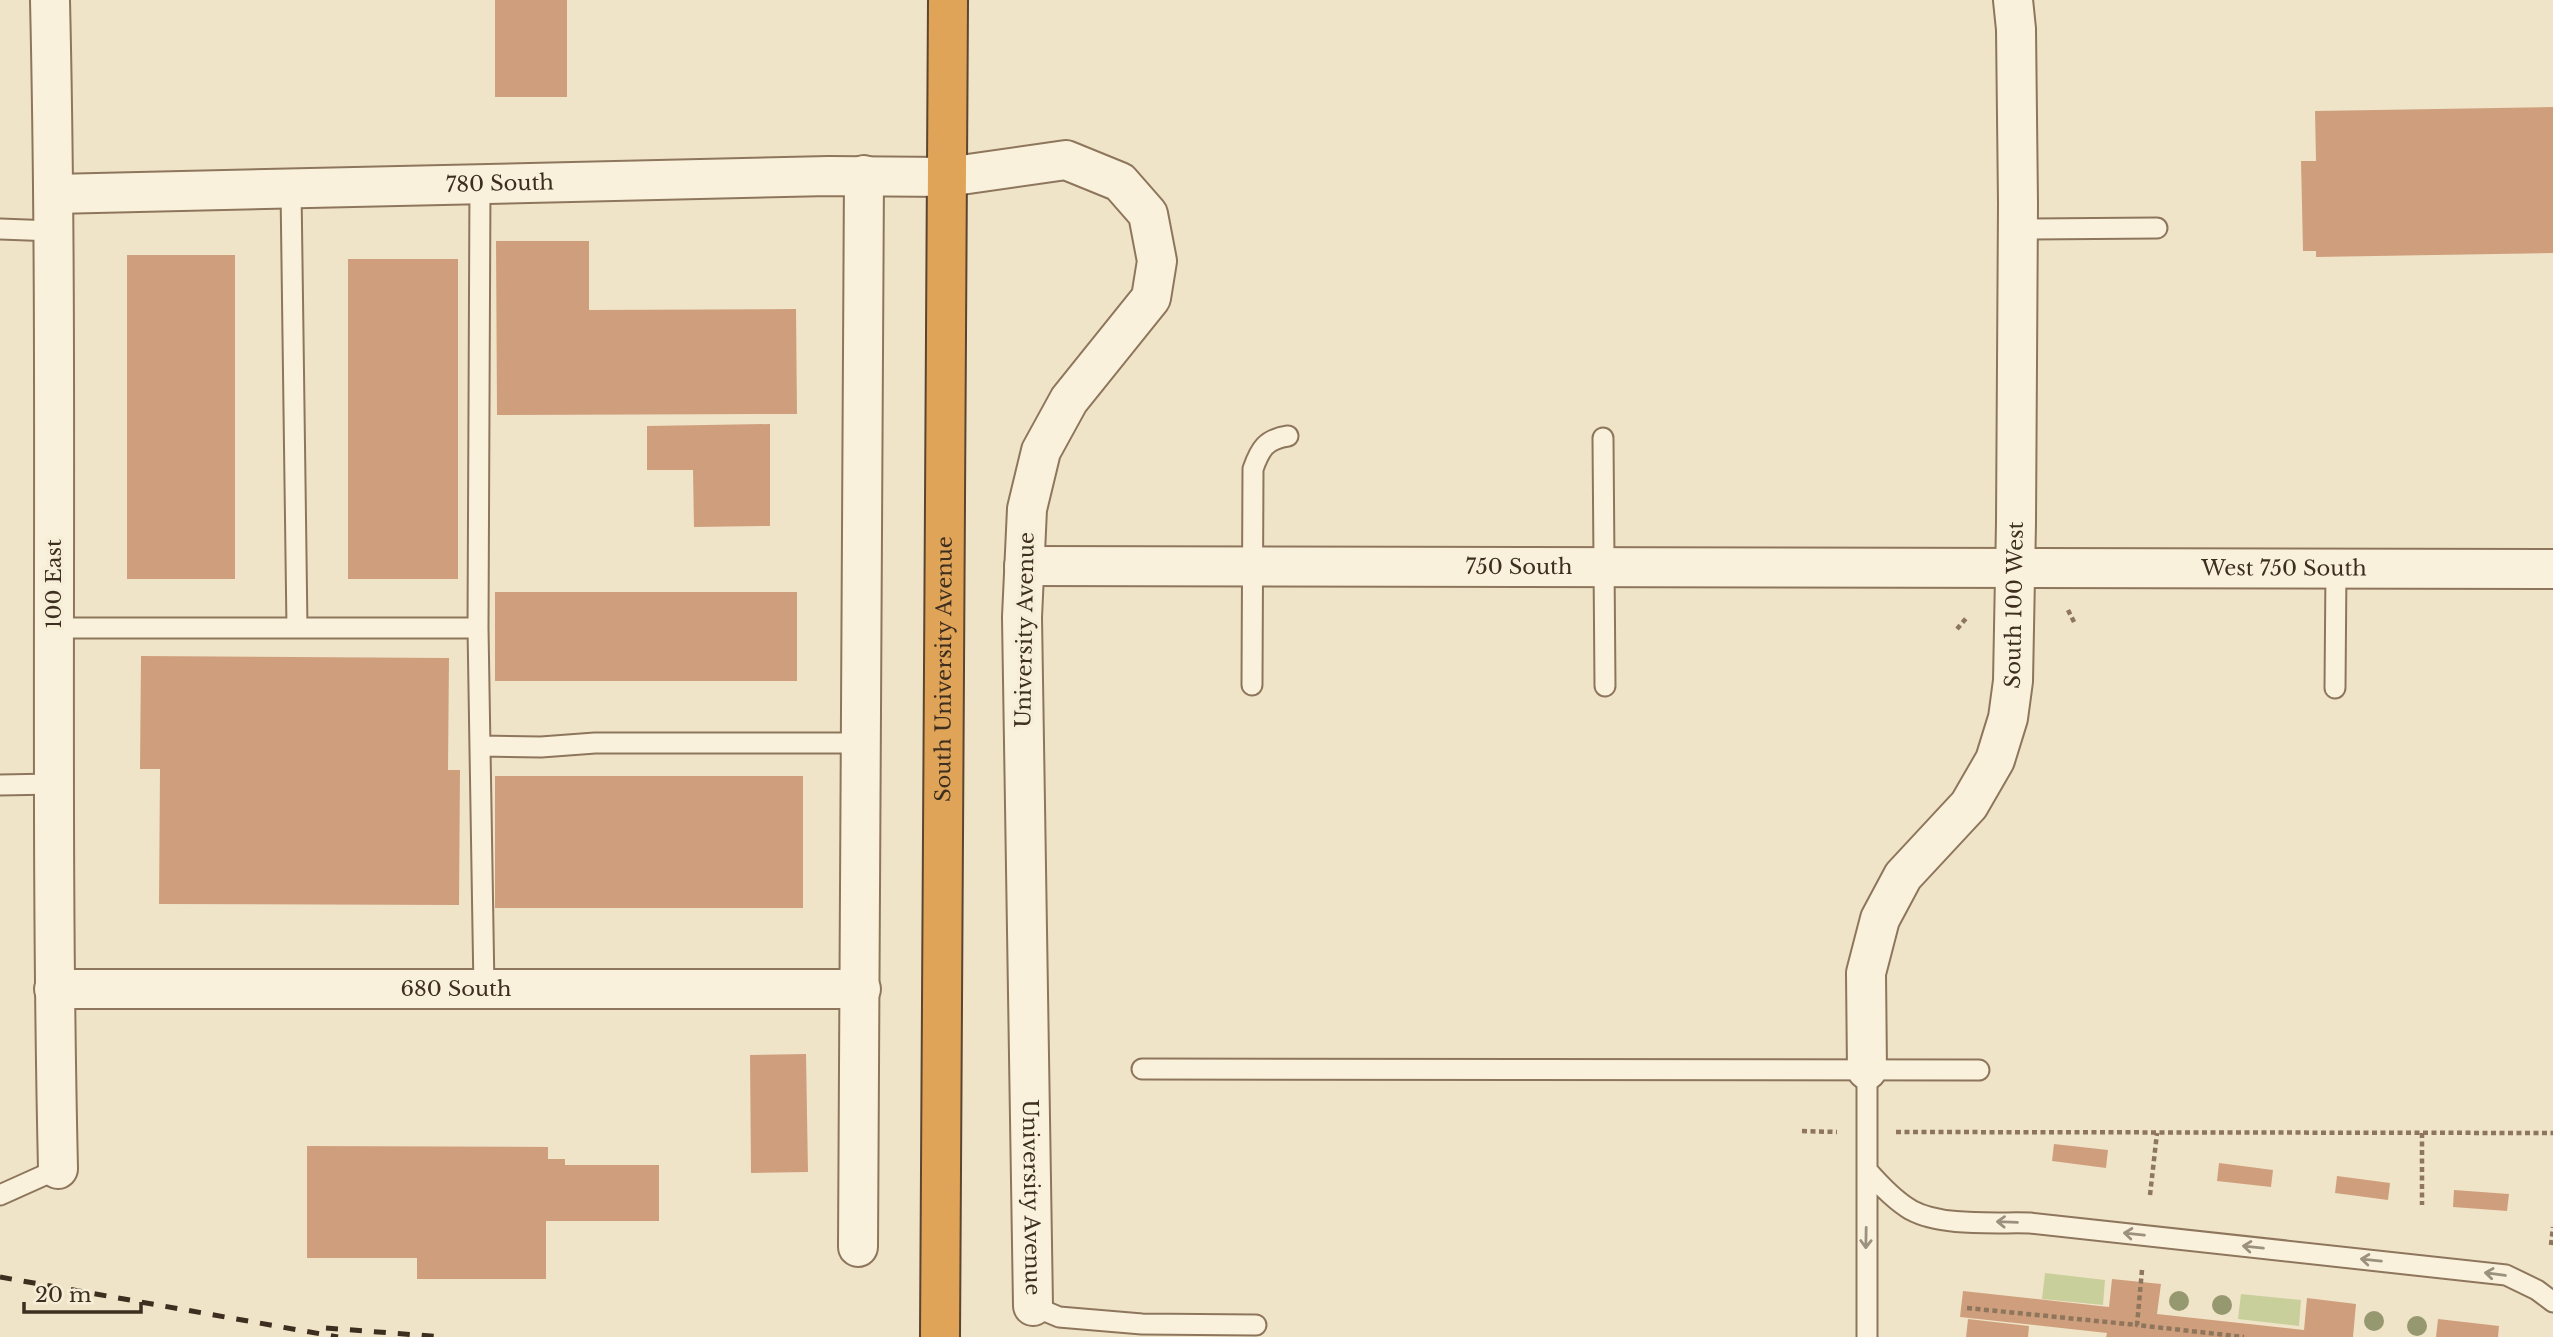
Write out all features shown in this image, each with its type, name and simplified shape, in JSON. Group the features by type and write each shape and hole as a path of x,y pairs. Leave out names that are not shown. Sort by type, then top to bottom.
{"highway":[{"name":"South University Avenue","path":"940,1337 948,0"}],"street":[{"name":"100 East","path":"50,0 54,212 54,989 58,1169"},
{"name":"South 100 West","path":"1867,1070 1866,973 1880,919 1903,876 1969,805 1995,760 2008,718 2013,681 2016,568 2018,229 2016,29 2013,0"},
{"name":"University Avenue","path":"947,177 1066,160 1120,182 1148,214 1157,261 1152,298 1069,400 1041,451 1027,509 1023,659 1033,1306"},
{"name":"780 South","path":"54,212 291,189 864,175 947,177"},
{"path":"858,1247 864,175"},
{"name":"750 South","path":"1024,566 2016,568"},
{"name":"West 750 South","path":"2016,568 2553,569"},
{"name":"680 South","path":"54,989 861,989"}],"lane":[{"path":"480,184 478,628 484,989"},
{"path":"291,189 298,628"},
{"path":"0,229 54,212"},
{"path":"2018,229 2157,228"},
{"path":"1252,685 1253,469 1259,449 1275,438 1288,436"},
{"path":"1603,438 1605,686"},
{"path":"2335,688 2336,568"},
{"path":"54,628 478,628"},
{"path":"480,746 861,743"},
{"path":"0,785 54,784"},
{"path":"1142,1069 1979,1070"},
{"name":"South 100 West","path":"1867,1070 1867,1337"},
{"path":"0,1195 58,1169"},
{"path":"1867,1170 1887,1192 1913,1211 1934,1217 1957,1221 2042,1224 2505,1275 2537,1290 2553,1303"},
{"path":"1033,1306 1059,1317 1129,1323 1256,1325"}],"path":[{"path":"2068,610 2074,624"},
{"path":"1957,629 1968,616"},
{"path":"1802,1131 1838,1132"},
{"path":"1893,1132 2553,1133"},
{"path":"2150,1195 2157,1133"},
{"path":"2422,1133 2422,1205"},
{"path":"2551,1245 2553,1227"},
{"path":"2137,1325 2142,1270"},
{"path":"1967,1308 2244,1337"}],"green space":[{"path":"2045,1273 2105,1280 2103,1305 2042,1299"},
{"path":"2241,1294 2301,1300 2299,1326 2238,1319"}],"building":[{"path":"495,0 567,0 567,97 495,97"},
{"path":"2553,107 2553,253 2316,257 2316,251 2303,251 2301,161 2316,161 2315,111"},
{"path":"496,241 589,241 589,310 796,309 797,414 497,415"},
{"path":"127,255 235,255 235,579 127,579"},
{"path":"348,259 458,259 458,579 348,579"},
{"path":"770,424 770,526 694,527 693,470 647,470 647,426"},
{"path":"495,592 797,592 797,681 495,681"},
{"path":"141,656 449,658 448,770 460,770 459,905 159,904 160,769 140,769"},
{"path":"495,776 803,776 803,908 495,908"},
{"path":"806,1054 808,1172 751,1173 750,1055"},
{"path":"2054,1144 2108,1150 2106,1168 2052,1161"},
{"path":"307,1146 548,1147 548,1159 565,1159 565,1165 659,1165 659,1221 546,1221 546,1279 417,1279 417,1258 307,1258"},
{"path":"2219,1163 2273,1170 2271,1187 2217,1181"},
{"path":"2337,1176 2390,1183 2388,1200 2335,1193"},
{"path":"2454,1190 2509,1194 2507,1211 2453,1207"},
{"path":"2112,1279 2161,1284 2157,1314 2304,1330 2307,1298 2356,1304 2353,1337 2106,1337 2107,1333 1960,1317 1963,1291 2109,1307"},
{"path":"1968,1319 2029,1326 2028,1337 1966,1337"},
{"path":"2438,1319 2499,1326 2498,1337 2436,1337"}],"railway":[{"path":"0,1277 338,1337"},
{"path":"326,1328 444,1337"}]}
